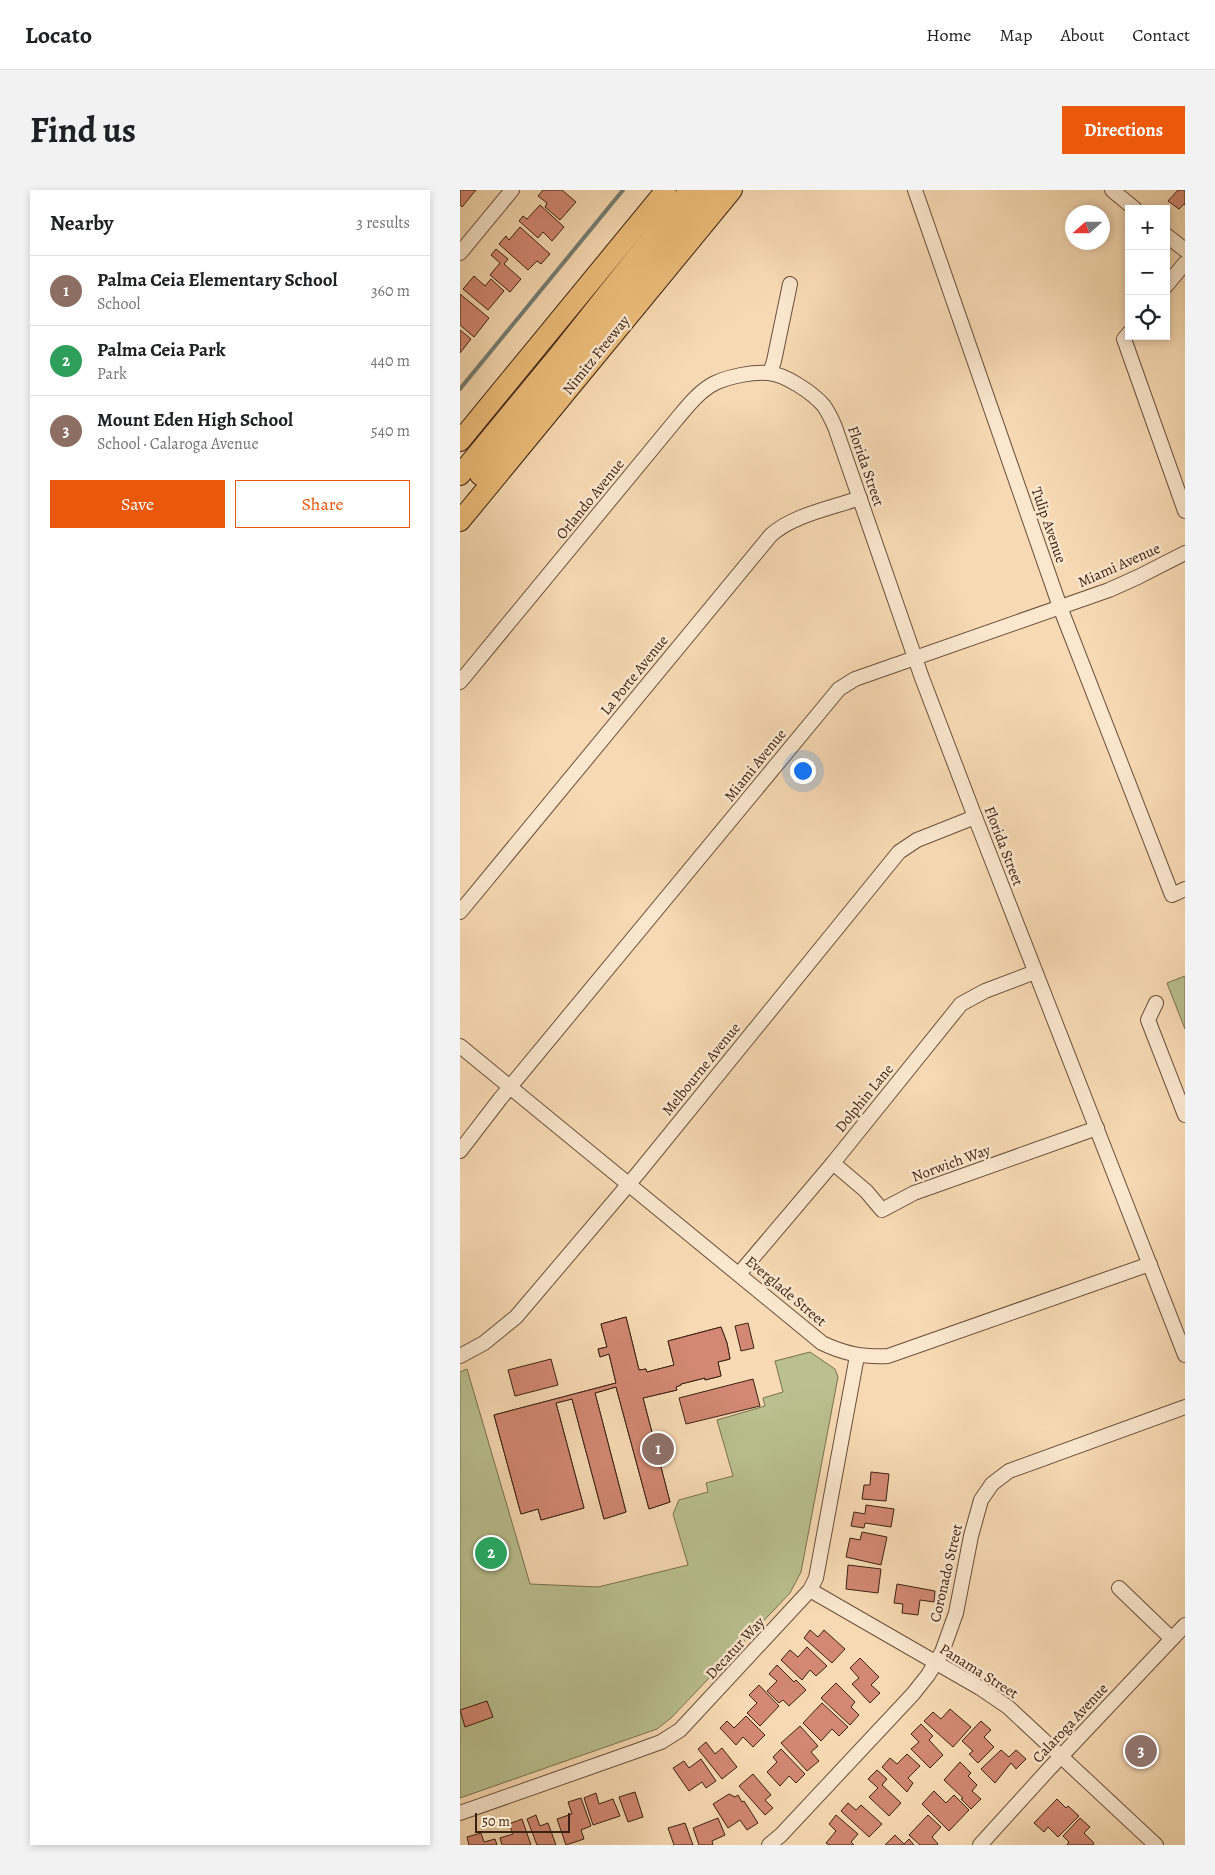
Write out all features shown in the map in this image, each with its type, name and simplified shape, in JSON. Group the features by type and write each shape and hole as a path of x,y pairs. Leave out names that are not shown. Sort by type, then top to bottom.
{"highway":[{"path":"460,441 666,190"},
{"path":"460,475 558,356 690,190"},
{"path":"460,500 713,190"},
{"name":"Nimitz Freeway","path":"460,521 732,190"}],"street":[{"path":"460,253 512,190"},
{"name":"Tulip Avenue","path":"914,190 1060,607 1172,895 1185,889"},
{"path":"1112,190 1130,205"},
{"path":"1170,237 1185,250"},
{"path":"1170,281 1185,263"},
{"path":"770,373 790,284"},
{"path":"1125,338 1185,511"},
{"name":"Florida Street","path":"770,373 803,388 823,406 836,426 916,657 975,817 1185,1355"},
{"name":"Orlando Avenue","path":"460,682 676,420 701,393 715,383 731,378 749,374 770,373"},
{"name":"La Porte Avenue","path":"460,912 770,535 792,521 860,498"},
{"name":"Miami Avenue","path":"460,1151 839,689 855,679 1124,584 1185,553"},
{"name":"Melbourne Avenue","path":"460,1356 484,1343 516,1317 628,1184 899,852 917,840 975,817"},
{"name":"Dolphin Lane","path":"739,1274 833,1163 961,1004 985,991 1036,972"},
{"path":"1156,1003 1148,1020 1185,1115"},
{"name":"Everglade Street","path":"460,1046 822,1343 840,1352 857,1356 888,1356 1150,1264"},
{"name":"Norwich Way","path":"833,1163 866,1191 882,1210 914,1193 1097,1128"},
{"name":"Decatur Way","path":"460,1813 640,1750 661,1742 680,1730 810,1590 816,1578 857,1356"},
{"name":"Coronado Street","path":"769,1845 913,1694 936,1663 956,1613 971,1536 981,1500 992,1484 1009,1470 1185,1407"},
{"path":"1119,1588 1172,1639"},
{"name":"Panama Street","path":"810,1590 1008,1706 1156,1845"},
{"name":"Calaroga Avenue","path":"980,1845 1185,1625"}],"green space":[{"path":"1185,976 1185,1029 1167,983"},
{"path":"810,1352 835,1369 838,1377 801,1572 790,1593 671,1718 657,1729 460,1798 460,1372 467,1369 530,1584 598,1587 688,1565 673,1514 679,1500 708,1492 706,1483 733,1476 717,1420 765,1406 763,1398 783,1392 775,1361"}],"building":[{"path":"460,190 476,190 462,207 460,205"},
{"path":"543,190 562,190 576,202 560,220 545,207 547,203 538,196"},
{"path":"1178,190 1185,190 1185,205 1179,209 1168,201"},
{"path":"540,205 564,227 552,241 543,232 538,238 519,221 523,216 527,219"},
{"path":"520,227 550,254 541,264 537,261 528,270 499,244 506,236 509,240"},
{"path":"496,249 508,259 504,264 521,279 510,292 490,275 500,263 491,255"},
{"path":"474,276 485,286 491,279 504,291 488,310 463,289"},
{"path":"460,294 489,318 474,337 460,325"},
{"path":"460,330 471,339 460,353"},
{"path":"626,1317 639,1370 646,1369 647,1372 674,1365 668,1341 721,1327 730,1359 718,1362 721,1376 681,1384 676,1387 677,1390 643,1398 670,1502 649,1509 616,1387 595,1393 626,1512 604,1519 572,1399 556,1403 584,1508 541,1520 538,1509 521,1514 494,1415 616,1383 609,1354 600,1357 598,1349 607,1347 601,1324","holes":["534,1409 560,1509 545,1513 519,1413"]},
{"path":"626,1317 639,1370 646,1369 647,1372 674,1365 668,1341 721,1327 727,1343 730,1359 718,1362 721,1376 681,1384 676,1387 677,1390 643,1398 670,1502 649,1509 616,1387 595,1393 626,1512 604,1519 572,1399 556,1403 584,1508 541,1520 538,1509 521,1514 494,1415 616,1383 609,1354 600,1357 598,1349 607,1347 601,1324"},
{"path":"748,1323 754,1348 741,1351 735,1326"},
{"path":"551,1359 558,1385 515,1396 508,1370"},
{"path":"753,1379 760,1406 686,1424 679,1398"},
{"path":"871,1472 889,1474 886,1501 862,1499 864,1485 870,1485"},
{"path":"866,1505 894,1509 891,1527 865,1523 864,1528 851,1526 854,1512 865,1514"},
{"path":"862,1532 887,1537 881,1565 846,1557 850,1538 860,1540"},
{"path":"848,1565 881,1569 878,1593 846,1589"},
{"path":"897,1584 935,1591 934,1602 920,1600 918,1615 902,1613 903,1604 894,1603"},
{"path":"810,1630 818,1637 824,1630 845,1649 832,1663 804,1638"},
{"path":"807,1647 827,1666 816,1676 810,1670 802,1680 781,1660 790,1650 798,1657"},
{"path":"860,1658 879,1677 871,1685 880,1693 870,1703 852,1684 859,1678 850,1668"},
{"path":"777,1665 794,1682 796,1680 806,1690 789,1706 783,1700 779,1703 767,1691 777,1681 769,1674"},
{"path":"836,1683 855,1702 851,1707 859,1715 850,1725 821,1698"},
{"path":"759,1685 779,1706 760,1726 747,1713 757,1703 749,1695"},
{"path":"487,1701 493,1717 465,1727 460,1710"},
{"path":"822,1703 848,1727 839,1736 832,1729 821,1741 803,1723"},
{"path":"950,1709 971,1727 953,1747 924,1721 933,1712 941,1719"},
{"path":"746,1716 765,1735 753,1747 743,1737 736,1745 720,1728 727,1721 734,1728"},
{"path":"981,1721 991,1730 984,1737 994,1747 978,1763 969,1754 973,1751 962,1741"},
{"path":"921,1724 933,1736 929,1740 943,1755 930,1768 911,1749 919,1742 911,1734"},
{"path":"800,1726 818,1746 811,1752 819,1761 807,1771 781,1743"},
{"path":"706,1742 715,1754 722,1748 737,1767 722,1779 698,1749"},
{"path":"781,1749 805,1774 796,1783 789,1776 780,1786 767,1772 777,1762 773,1757"},
{"path":"1001,1750 1009,1757 1016,1750 1026,1759 1016,1769 1011,1763 995,1783 981,1769"},
{"path":"907,1754 920,1766 908,1778 913,1783 907,1792 882,1767 890,1758 897,1764"},
{"path":"701,1759 716,1781 706,1788 702,1782 689,1791 673,1768 684,1761 689,1768"},
{"path":"960,1762 971,1773 968,1776 977,1785 972,1791 981,1799 971,1809 961,1799 963,1798 944,1780"},
{"path":"877,1770 887,1779 882,1785 901,1803 889,1816 869,1797 878,1788 868,1779"},
{"path":"753,1774 771,1795 765,1800 773,1808 765,1815 739,1786"},
{"path":"934,1791 946,1803 954,1795 969,1810 949,1831 922,1804"},
{"path":"635,1792 643,1817 628,1822 619,1797"},
{"path":"596,1793 599,1804 613,1799 620,1816 593,1825 584,1798"},
{"path":"729,1794 735,1797 738,1795 742,1802 744,1801 758,1823 747,1830 740,1820 728,1828 713,1804"},
{"path":"581,1798 591,1826 581,1830 584,1839 566,1845 557,1819 572,1814 568,1802"},
{"path":"1057,1799 1066,1808 1068,1806 1079,1816 1058,1837 1048,1827 1044,1832 1034,1823"},
{"path":"848,1803 856,1810 861,1805 882,1824 869,1837 841,1811"},
{"path":"536,1815 540,1826 548,1823 556,1845 537,1845 527,1819"},
{"path":"836,1815 858,1834 851,1842 854,1845 829,1845 826,1843 836,1831 829,1824"},
{"path":"928,1815 941,1827 932,1837 937,1845 920,1845 909,1835"},
{"path":"718,1818 725,1835 712,1841 713,1845 699,1845 693,1828"},
{"path":"1080,1818 1090,1827 1084,1833 1094,1843 1093,1845 1067,1845 1069,1842 1063,1836"},
{"path":"522,1819 531,1845 502,1845 500,1838 513,1834 509,1824"},
{"path":"685,1823 693,1845 674,1845 668,1828"},
{"path":"481,1833 484,1842 495,1839 497,1845 469,1845 467,1837"},
{"path":"895,1835 904,1844 909,1839 914,1845 885,1845"}],"waterway":[{"path":"460,389 623,190"}],"place":[{"name":"Palma Ceia Elementary School","path":"658,1449"},
{"name":"Palma Ceia Park","path":"491,1553"},
{"name":"Mount Eden High School","path":"1141,1751"}]}
